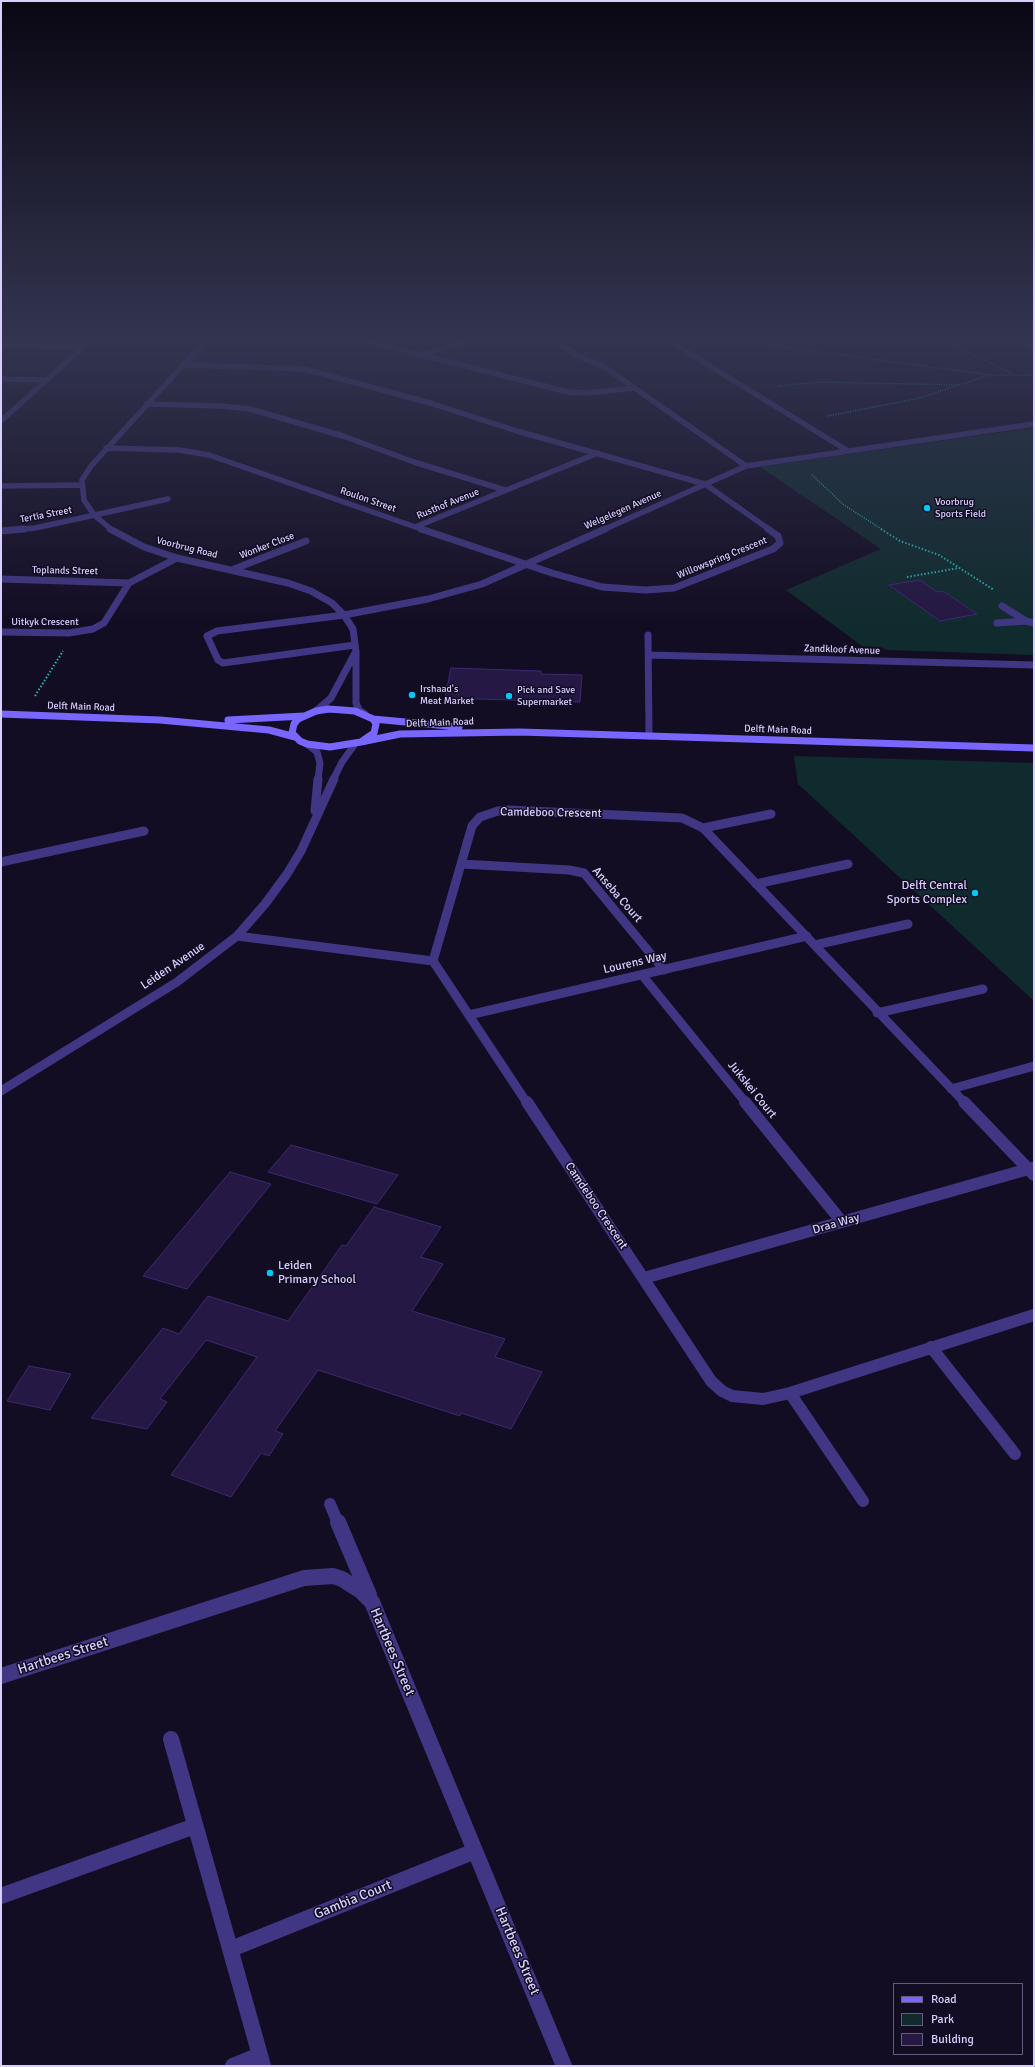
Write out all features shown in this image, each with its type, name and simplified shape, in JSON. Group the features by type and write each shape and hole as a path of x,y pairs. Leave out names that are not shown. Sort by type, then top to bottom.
{"street":[{"path":"1,486 82,485 82,480 91,466 119,433"},
{"path":"334,433 414,462 505,490"},
{"path":"530,433 705,484"},
{"path":"699,433 746,466"},
{"path":"820,433 848,451"},
{"name":"Welgelegen Avenue","path":"356,648 222,663 218,660 206,636 218,631 344,615 458,592 482,584 528,564 746,466 969,433"},
{"name":"Roulon Street","path":"106,448 197,452 528,564"},
{"name":"Rusthof Avenue","path":"415,526 598,454"},
{"name":"Willowspring Crescent","path":"528,564 602,587 664,589 683,585 778,546 780,540 778,536 705,484"},
{"name":"Voorbrug Road","path":"82,485 84,500 94,516 104,525 126,539 177,558 234,570 303,588 332,603 344,615 353,628 356,648 356,703 359,710 365,714"},
{"name":"Tertia Street","path":"1,531 35,528 168,499"},
{"name":"Wonker Close","path":"234,570 306,541"},
{"name":"Uitkyk Crescent","path":"1,632 69,633 93,629 104,623 122,591 129,583 177,558"},
{"name":"Toplands Street","path":"1,579 129,583"},
{"path":"1004,607 1026,621 1034,623"},
{"path":"997,624 1026,621"},
{"path":"648,635 649,736"},
{"path":"316,711 331,698 356,648"},
{"name":"Zandkloof Avenue","path":"649,654 1034,665"},
{"path":"295,737 292,733 294,724 304,716 316,711 342,709 365,714 373,719 376,729 374,733 358,743"},
{"name":"Delft Main Road","path":"1,714 160,720 258,719 304,716"},
{"name":"Delft Main Road","path":"373,719 520,732"},
{"name":"Delft Main Road","path":"160,720 253,728 295,737 307,744 330,747 400,734 520,732 1034,748"},
{"name":"Leiden Avenue","path":"1,1091 176,982 237,936 265,904 287,874 301,851 315,817 346,755 358,743"},
{"name":"Leiden Avenue","path":"307,744 316,752 320,763 315,817"},
{"name":"Camdeboo Crescent","path":"1032,1171 877,1013 807,936 702,828 693,822 670,816 498,811 480,816 472,826 433,961 711,1381 722,1391 732,1396 763,1399 790,1393 1034,1315"},
{"path":"702,828 772,814"},
{"path":"1,862 144,831"},
{"name":"Anseba Court","path":"462,864 569,870 584,873 664,970"},
{"path":"756,884 848,864"},
{"path":"815,945 908,924"},
{"path":"237,936 433,961"},
{"name":"Lourens Way","path":"469,1015 807,936"},
{"name":"Jukskei Court","path":"642,975 842,1222"},
{"path":"877,1013 983,989"},
{"path":"951,1089 1034,1066"},
{"name":"Draa Way","path":"644,1278 842,1222 1032,1171"},
{"path":"931,1347 1015,1454"},
{"path":"790,1393 863,1501"},
{"path":"330,1504 372,1602"},
{"name":"Hartbees Street","path":"1,1676 304,1578 333,1576 342,1579 361,1591 372,1602 564,2066"},
{"path":"171,1739 262,2061 233,2066"},
{"path":"1,1896 195,1826"},
{"name":"Gambia Court","path":"231,1949 475,1851"}],"path":[{"path":"810,473 844,505 900,541 940,555 1018,606 1004,607"},
{"path":"907,576 960,568"},
{"path":"948,570 952,572"},
{"path":"31,702 64,650"}],"green space":[{"name":"Voorbrug Sports Field","path":"996,433 1034,433 1034,655 887,650 880,647 862,646 786,590 881,549 760,467"},
{"name":"Delft Central Sports Complex","path":"794,756 1034,763 1034,1001 798,784"}],"building":[{"path":"920,580 937,592 943,591 977,614 940,621 889,585"},
{"path":"451,668 541,671 541,674 582,675 580,702 445,698"},
{"path":"291,1145 398,1175 377,1204 268,1172"},
{"path":"230,1172 271,1184 187,1289 143,1276"},
{"path":"374,1207 441,1227 421,1257 443,1264 412,1311 505,1339 495,1357 542,1372 511,1429 461,1413 460,1416 318,1370 275,1431 283,1434 269,1456 261,1453 231,1497 171,1475 257,1357 206,1340 160,1399 167,1402 147,1429 91,1418 163,1328 179,1334 208,1296 288,1321 342,1245 346,1246"},
{"path":"29,1366 71,1374 50,1410 7,1401"}],"place":[{"name":"Voorbrug Sports Field","path":"927,508"},
{"name":"Irshaad's Meat Market","path":"412,695"},
{"name":"Pick and Save Supermarket","path":"509,696"},
{"name":"Delft Central Sports Complex","path":"975,893"},
{"name":"Leiden Primary School","path":"270,1273"}]}
